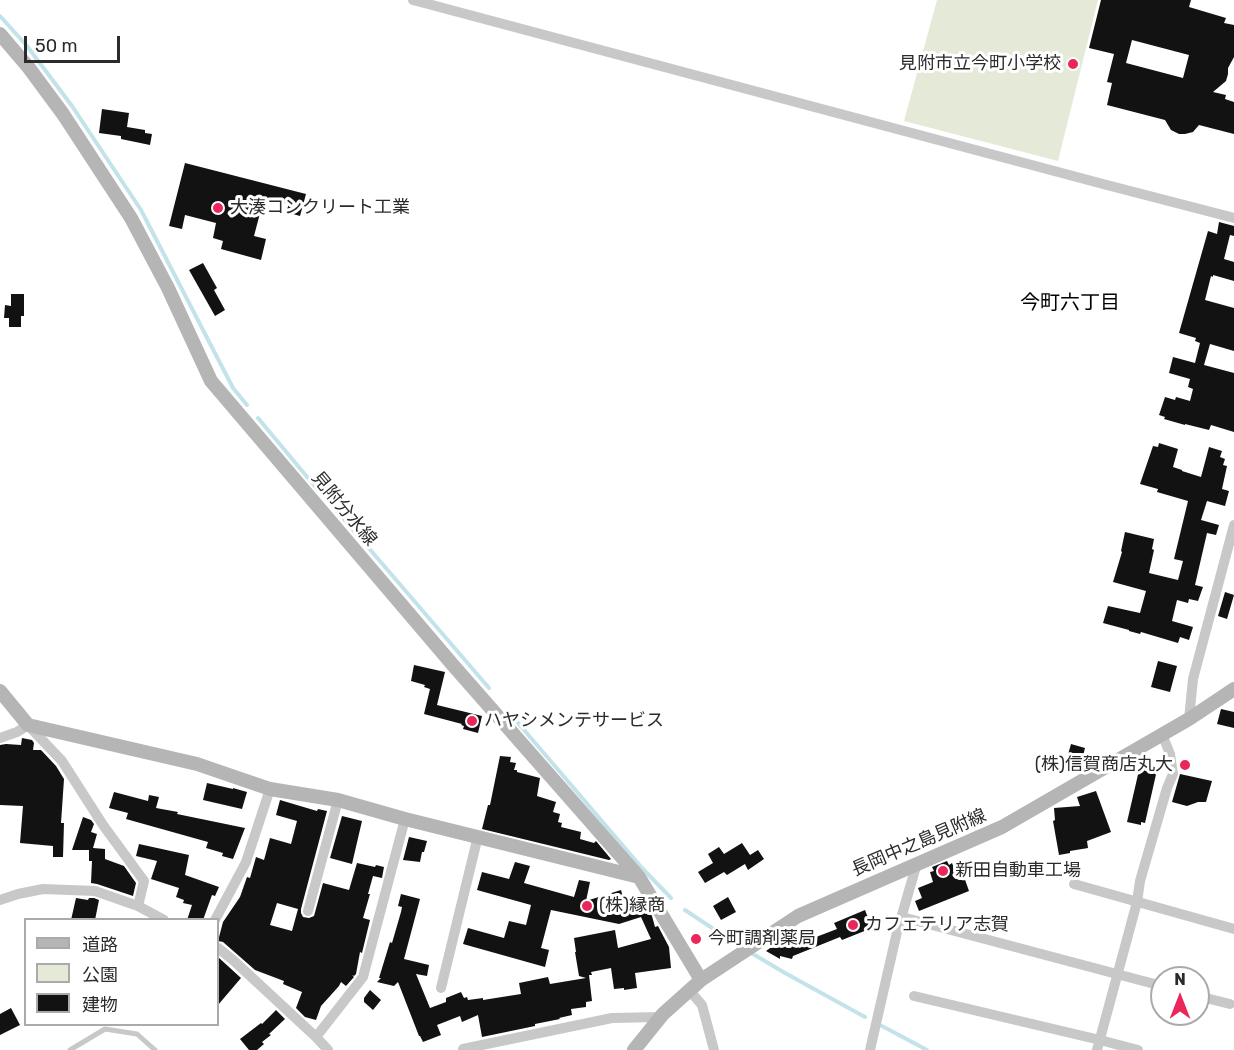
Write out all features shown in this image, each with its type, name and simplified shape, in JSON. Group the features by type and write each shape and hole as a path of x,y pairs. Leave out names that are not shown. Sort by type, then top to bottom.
{"main road":[{"name":"見附分水線","path":"0,34 63,114 131,218 168,288 211,381 452,664 639,878 701,980"},
{"name":"長岡中之島見附線","path":"634,1050 660,1017 701,980 798,916 1002,827 1189,719 1234,689"},
{"path":"0,691 28,725 197,764 270,789 338,800 639,878"}],"street":[{"path":"413,0 1234,218"},
{"path":"1189,719 1193,679 1234,525"},
{"path":"0,738 28,725 62,761 144,881 138,906"},
{"path":"1098,1045 1137,902 1140,881 1173,774 1170,754 1162,734"},
{"path":"216,918 246,862 270,789"},
{"path":"308,911 338,800"},
{"path":"316,1037 363,977 405,819"},
{"path":"441,988 478,836"},
{"path":"870,1050 897,932 917,863"},
{"path":"1074,885 1234,928"},
{"path":"0,900 43,889 95,891 138,906 160,918"},
{"path":"902,917 1150,983"},
{"path":"219,949 328,1050"},
{"path":"689,990 702,1005 714,1050"},
{"path":"914,996 1098,1045 1138,1050"},
{"path":"1210,999 1230,1005"},
{"path":"463,1049 612,1018 660,1017"}],"lane":[{"path":"70,1050 105,1029 137,1034 155,1050"}],"green space":[{"path":"937,0 1098,0 1058,161 904,121"}],"building":[{"path":"1101,0 1191,0 1189,7 1226,18 1224,23 1234,25 1234,57 1228,68 1226,81 1213,92 1226,95 1225,99 1234,102 1234,134 1199,125 1193,132 1179,134 1171,130 1165,120 1107,105 1112,83 1107,82 1114,54 1089,48","holes":["1132,40 1189,55 1183,78 1126,63"]},
{"path":"102,109 129,113 127,127 145,130 145,133 152,134 150,145 121,139 121,136 99,133"},
{"name":"大湊コンクリート工業","path":"185,163 306,194 300,216 286,212 289,204 264,198 254,236 266,239 261,260 221,249 223,241 213,238 216,223 185,215 182,229 169,226"},
{"path":"1219,222 1234,226 1234,236 1230,235 1224,259 1234,262 1234,281 1211,276 1205,300 1234,308 1234,351 1210,344 1204,365 1234,373 1234,432 1211,425 1209,430 1185,425 1164,419 1165,417 1159,415 1165,397 1190,401 1193,389 1188,387 1190,379 1169,373 1173,357 1195,363 1200,343 1195,341 1196,338 1179,333 1208,231 1217,234"},
{"path":"203,263 217,288 214,290 225,310 215,316 189,270"},
{"path":"11,294 24,294 24,316 21,316 21,327 9,327 9,318 4,318 5,305 11,306"},
{"path":"1159,443 1178,449 1173,467 1182,471 1201,477 1209,447 1222,451 1220,457 1225,459 1223,465 1227,466 1222,489 1229,491 1225,506 1207,501 1201,520 1219,525 1216,535 1207,533 1195,585 1203,587 1198,601 1189,599 1188,603 1177,600 1172,621 1193,627 1189,640 1180,637 1178,643 1103,623 1108,606 1140,613 1146,591 1113,582 1125,532 1154,539 1149,573 1178,580 1183,561 1174,559 1188,501 1157,492 1158,489 1140,484 1153,446 1158,447"},
{"path":"1225,592 1234,595 1227,619 1218,616"},
{"path":"1158,661 1177,666 1170,692 1151,687"},
{"path":"414,665 445,672 437,705 482,716 478,733 463,729 462,724 424,714 430,689 411,681"},
{"path":"1221,709 1234,712 1234,728 1217,724"},
{"path":"22,738 32,740 33,750 41,750 56,766 64,779 61,823 64,823 63,857 53,857 53,846 20,843 23,806 0,805 0,745 21,745"},
{"path":"1071,744 1085,748 1081,764 1077,762 1076,768 1065,765"},
{"path":"500,756 511,757 510,762 516,763 514,770 517,772 540,778 537,796 556,802 553,812 560,814 558,822 562,823 561,827 581,832 580,839 594,843 596,841 611,859 482,829 488,805 490,805"},
{"path":"1140,766 1157,770 1145,823 1141,822 1141,825 1127,822"},
{"name":"(株)信賀商店丸大","path":"1180,774 1212,781 1206,802 1187,806 1172,802"},
{"path":"207,783 247,792 242,809 203,800"},
{"path":"1096,791 1111,832 1087,841 1088,848 1059,855 1053,821 1055,820 1054,808 1080,806 1077,797"},
{"path":"114,792 148,801 149,795 159,797 156,808 245,828 233,859 206,848 208,842 126,819 128,813 109,808"},
{"path":"280,800 317,811 318,809 327,811 301,909 303,917 314,916 323,883 349,890 357,863 384,867 382,878 373,876 368,894 370,894 363,918 370,920 356,974 352,975 354,977 346,986 341,982 321,1006 316,1020 305,1017 296,1008 302,992 283,984 284,981 255,970 223,942 219,941 223,922 240,897 247,877 250,878 256,857 264,860 270,838 291,844 297,821 276,815","holes":["277,903 298,909 292,931 270,925"]},
{"path":"342,816 362,821 352,864 330,858"},
{"path":"83,817 94,824 91,832 97,834 93,848 105,849 105,859 124,866 136,883 133,896 91,883 92,861 89,861 89,850 72,850"},
{"path":"409,837 427,841 420,862 403,860"},
{"path":"742,843 750,855 758,850 764,859 748,870 745,864 727,875 724,872 705,883 698,872 713,863 708,854 719,847 724,854"},
{"path":"139,844 189,855 185,875 219,887 215,896 212,895 204,918 188,918 192,905 183,903 184,900 176,897 179,888 151,879 157,861 136,856"},
{"path":"947,861 949,865 952,863 957,876 963,874 969,891 919,911 915,901 922,898 918,888 933,882 930,872 934,871 932,867"},
{"path":"515,862 530,866 524,883 574,897 579,880 590,882 586,901 621,890 624,901 628,900 629,904 642,900 652,916 655,927 658,926 669,947 671,968 635,973 637,988 624,990 624,988 614,989 611,968 591,972 592,975 589,975 592,1001 586,1002 586,1007 571,1009 572,1015 535,1024 535,1026 482,1037 478,1015 462,1022 460,1016 437,1025 441,1035 423,1042 398,982 394,986 377,982 381,978 379,978 401,912 402,907 398,906 401,894 420,899 404,959 429,965 427,976 416,974 430,1008 446,1002 446,998 461,992 468,1000 483,998 483,1000 521,994 519,983 548,977 550,984 586,978 579,976 574,938 615,930 618,948 651,939 641,917 619,924 551,910 541,948 549,950 545,967 463,944 468,928 504,938 509,921 526,925 531,905 477,890 482,872 509,879"},
{"path":"728,897 736,912 721,920 713,906"},
{"path":"76,898 99,900 95,918 71,918"},
{"path":"865,910 872,928 842,940 840,937 793,956 792,959 780,956 780,959 766,951 781,940 785,943 814,932 816,937 837,929 834,923"},
{"path":"219,958 241,978 219,1004"},
{"path":"370,990 381,1000 373,1010 364,1002"},
{"path":"11,1008 20,1025 0,1035 0,1014"},
{"path":"276,1010 285,1019 262,1042 264,1044 257,1050 249,1050 240,1039 262,1024"}],"waterway":[{"path":"0,16 27,46 72,106 141,210 233,388 247,405"},
{"path":"258,418 318,490"},
{"path":"330,503 489,688"},
{"path":"513,717 642,868 671,898"},
{"path":"685,910 730,940"},
{"path":"753,954 865,1017"},
{"path":"882,1026 927,1050"}],"place":[{"name":"見附市立今町小学校","path":"1073,64"},
{"name":"大湊コンクリート工業","path":"218,208"},
{"name":"ハヤシメンテサービス","path":"472,721"},
{"name":"(株)信賀商店丸大","path":"1185,765"},
{"name":"新田自動車工場","path":"943,871"},
{"name":"(株)縁商","path":"587,906"},
{"name":"カフェテリア志賀","path":"853,925"},
{"name":"今町調剤薬局","path":"696,939"}],"district":[{"name":"今町六丁目","path":"1070,303"}]}
